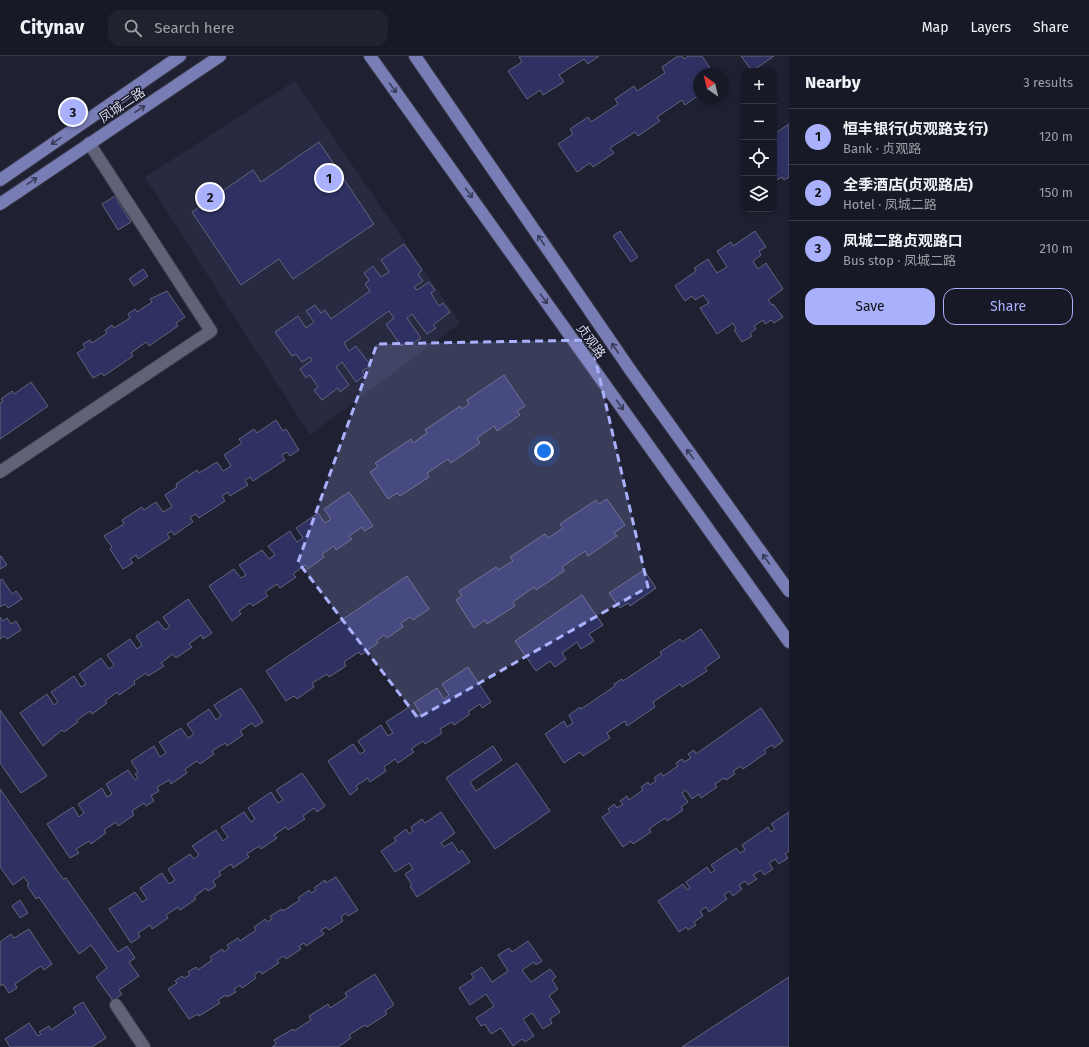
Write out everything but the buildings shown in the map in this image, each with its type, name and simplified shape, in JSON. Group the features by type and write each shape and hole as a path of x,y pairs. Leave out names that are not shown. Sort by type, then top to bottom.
{"main road":[{"name":"凤城二路","path":"0,180 180,56"},
{"name":"凤城二路","path":"0,204 220,56"},
{"name":"贞观路","path":"370,56 789,642"},
{"name":"贞观路","path":"415,56 631,371 789,591"}],"street":[{"path":"0,472 211,331 89,144"},
{"path":"116,1005 144,1047"}],"highlighted area":[{"path":"591,340 648,587 418,718 298,562 377,344"}],"shaded area":[{"path":"295,81 460,323 310,435 145,177"}],"place":[{"name":"凤城二路贞观路口","path":"73,112"},
{"name":"恒丰银行(贞观路支行)","path":"329,178"},
{"name":"全季酒店(贞观路店)","path":"210,197"}]}
